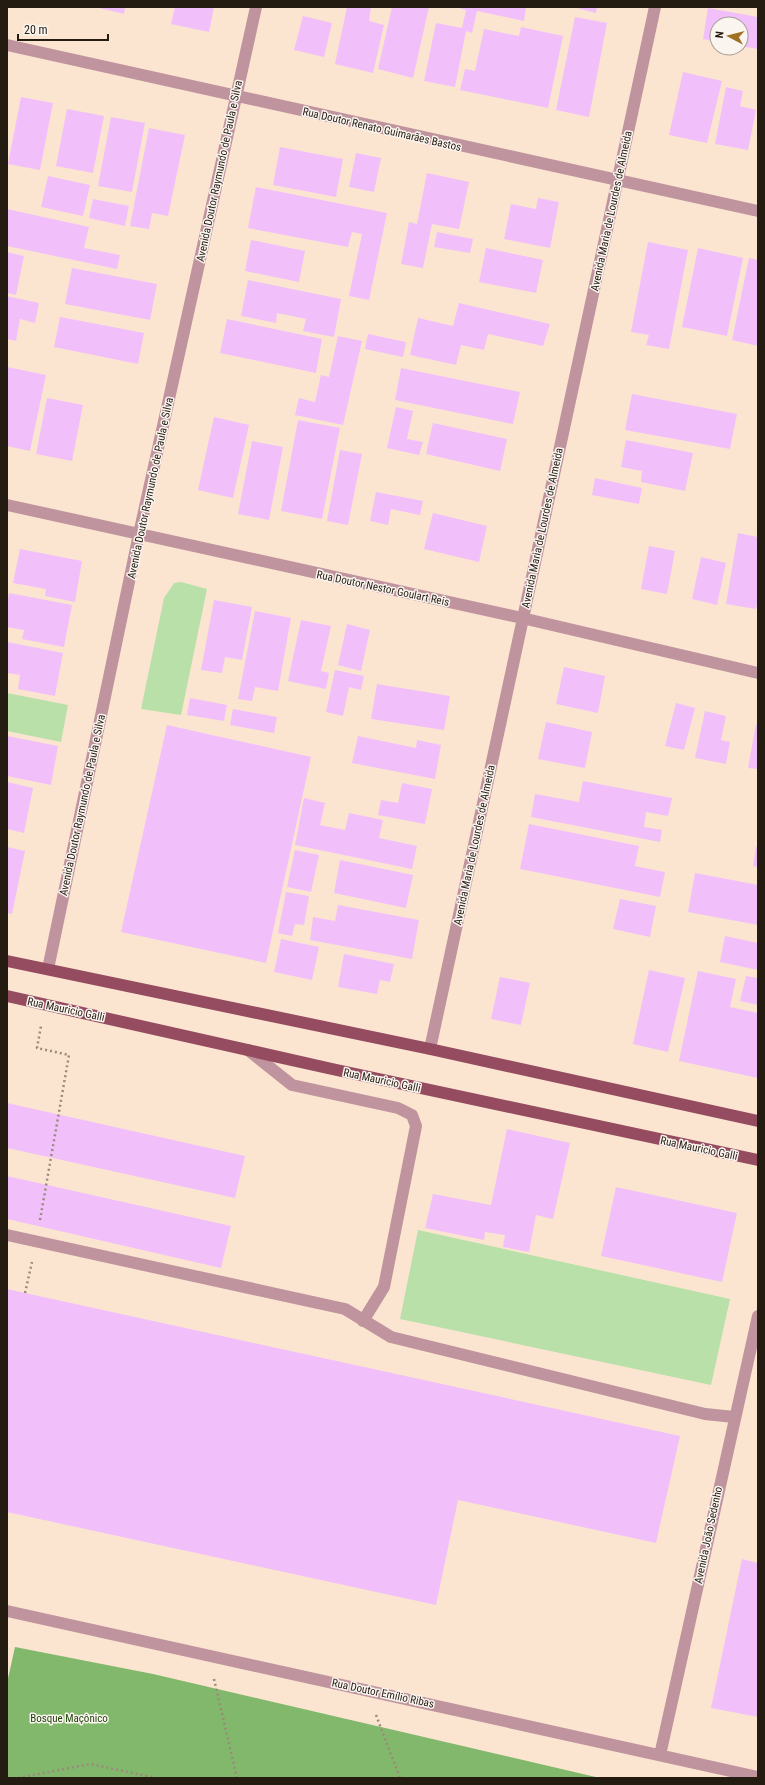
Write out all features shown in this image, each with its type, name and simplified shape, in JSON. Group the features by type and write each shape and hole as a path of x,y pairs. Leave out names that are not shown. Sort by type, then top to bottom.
{"main road":[{"path":"7,961 430,1049 758,1121"},
{"name":"Rua Mauricio Galli","path":"7,996 248,1050 758,1160"}],"street":[{"name":"Avenida Doutor Raymundo de Paula e Silva","path":"48,970 139,534 235,96 256,7"},
{"name":"Avenida Maria de Lourdes de Almeida","path":"430,1049 655,7"},
{"name":"Rua Doutor Renato Guimarães Bastos","path":"7,45 758,211"},
{"name":"Rua Doutor Nestor Goulart Reis","path":"7,505 522,618 758,673"},
{"path":"248,1050 292,1085 398,1108 412,1115 416,1126 384,1287 364,1321"},
{"path":"7,1235 345,1309 391,1337 697,1412 734,1417"},
{"name":"Avenida João Sedenho","path":"660,1755 734,1417 758,1316"},
{"name":"Rua Doutor Emílio Ribas","path":"7,1610 758,1777"}],"path":[{"path":"25,1293 36,1241 69,1055 36,1048 40,1032"},
{"path":"208,1655 237,1778"},
{"path":"366,1689 400,1778"},
{"path":"18,1778 90,1764 156,1778"}],"green space":[{"path":"181,582 207,589 181,715 141,709 164,598 174,583"},
{"path":"7,693 68,705 61,742 7,731"},
{"path":"418,1230 730,1299 711,1385 400,1319"},
{"name":"Bosque Maçônico","path":"15,1647 153,1674 600,1778 7,1778 7,1683"}],"building":[{"path":"95,7 125,7 124,14"},
{"path":"175,7 214,7 209,32 171,24"},
{"path":"347,7 371,7 369,21 384,25 373,73 335,64"},
{"path":"392,7 429,7 413,78 378,69"},
{"path":"456,7 526,7 524,21 477,11 472,33 466,31 455,87 424,81 436,23 462,28 466,10"},
{"path":"573,7 597,7 596,13"},
{"path":"708,8 758,17 758,49 749,47 749,16 709,16 709,40 703,39"},
{"path":"303,16 332,23 324,57 294,50"},
{"path":"575,17 607,23 589,117 556,110"},
{"path":"521,27 563,36 548,108 460,90 465,69 475,71 484,29 519,36"},
{"path":"683,72 722,81 707,143 669,135"},
{"path":"726,87 743,91 740,106 756,110 748,150 715,144"},
{"path":"21,97 53,103 40,170 8,164"},
{"path":"67,109 104,116 93,173 56,166"},
{"path":"111,117 145,123 132,192 98,186"},
{"path":"149,128 185,135 168,216 152,213 149,229 130,226"},
{"path":"280,147 343,159 336,197 273,185"},
{"path":"356,153 381,158 374,192 349,187"},
{"path":"427,173 469,182 459,229 432,224 423,268 401,264 409,222 417,224"},
{"path":"48,176 90,185 83,216 41,207"},
{"path":"256,187 387,213 369,300 349,296 362,234 352,232 348,247 248,228"},
{"path":"538,198 559,202 550,248 504,239 511,204 536,209"},
{"path":"93,199 129,206 125,226 89,218"},
{"path":"7,209 89,227 84,248 120,255 117,269 7,246"},
{"path":"437,232 473,239 470,253 434,247"},
{"path":"251,240 305,251 299,282 245,271"},
{"path":"648,242 688,250 669,349 646,345 649,335 631,332"},
{"path":"486,248 543,260 536,293 479,282"},
{"path":"698,248 743,258 727,336 682,327"},
{"path":"7,252 24,256 16,295 7,293"},
{"path":"749,258 758,260 758,346 732,340"},
{"path":"72,268 157,284 150,320 65,304"},
{"path":"248,280 341,299 334,337 303,331 306,319 277,313 276,323 241,316"},
{"path":"7,296 39,303 35,323 20,319 16,341 7,339"},
{"path":"459,303 550,324 543,346 488,334 484,350 461,345 456,365 410,355 418,318 453,326"},
{"path":"60,317 144,333 138,364 54,347"},
{"path":"227,319 322,339 316,373 220,353"},
{"path":"368,334 406,342 403,357 365,349"},
{"path":"338,336 362,341 343,425 295,415 299,398 315,402 321,375 329,377"},
{"path":"7,367 46,375 30,451 7,446"},
{"path":"401,368 520,392 513,424 395,400"},
{"path":"632,394 737,414 730,449 625,430"},
{"path":"47,398 83,405 72,461 36,454"},
{"path":"396,407 413,411 407,439 423,442 419,455 387,448"},
{"path":"214,417 249,425 233,498 198,490"},
{"path":"298,420 340,428 322,519 281,511"},
{"path":"433,423 507,439 500,471 426,454"},
{"path":"626,440 693,453 685,491 641,482 642,471 621,467"},
{"path":"252,441 283,447 269,520 238,514"},
{"path":"340,450 362,454 348,525 327,521"},
{"path":"595,478 642,488 639,504 592,495"},
{"path":"376,492 423,501 420,515 391,509 388,525 370,521"},
{"path":"433,513 487,526 479,562 424,549"},
{"path":"738,533 758,537 758,600 756,609 726,604"},
{"path":"649,546 675,551 667,594 641,589"},
{"path":"20,549 82,561 75,602 45,596 46,589 13,583"},
{"path":"701,557 726,563 717,605 692,599"},
{"path":"9,593 72,605 64,647 22,639 24,630 7,627 7,603"},
{"path":"214,600 252,607 242,660 225,657 222,673 201,670"},
{"path":"255,611 291,618 278,691 255,687 252,701 238,699"},
{"path":"301,620 331,626 321,671 329,673 326,689 288,681"},
{"path":"347,624 370,630 361,671 338,665"},
{"path":"7,642 63,653 55,696 18,689 20,675 7,673"},
{"path":"564,667 605,676 598,713 556,704"},
{"path":"335,670 364,676 361,690 349,687 343,716 326,712"},
{"path":"377,684 450,696 444,730 371,719"},
{"path":"190,698 227,705 224,721 187,715"},
{"path":"676,703 695,708 684,750 665,746"},
{"path":"233,709 277,717 274,733 230,725"},
{"path":"705,711 726,716 721,740 730,742 726,764 695,758"},
{"path":"546,722 592,732 585,768 538,759"},
{"path":"756,724 758,725 758,769 748,768"},
{"path":"167,725 311,757 266,963 121,932"},
{"path":"7,736 58,746 51,785 7,776"},
{"path":"358,736 416,748 417,740 441,745 435,779 352,763"},
{"path":"583,781 672,798 668,816 646,812 644,827 662,830 660,842 531,817 535,794 579,802"},
{"path":"7,782 33,788 24,833 7,829"},
{"path":"402,783 432,789 425,824 378,815 381,800 398,803"},
{"path":"304,798 325,803 320,825 345,830 349,813 383,820 379,838 417,846 412,869 295,845"},
{"path":"529,824 639,846 635,866 665,872 660,897 520,869"},
{"path":"7,847 25,851 12,914 7,913"},
{"path":"756,847 758,847 758,867 753,866"},
{"path":"295,850 319,855 311,892 287,887"},
{"path":"340,860 413,875 406,908 334,893"},
{"path":"695,873 758,885 758,925 688,912"},
{"path":"286,892 309,896 304,925 295,924 292,936 278,933"},
{"path":"620,899 656,906 650,937 613,929"},
{"path":"338,905 419,920 412,959 310,940 313,917 335,921"},
{"path":"725,936 758,943 758,970 720,962"},
{"path":"281,939 319,947 312,980 274,972"},
{"path":"344,954 394,964 390,982 380,980 377,994 338,987"},
{"path":"649,970 685,978 668,1052 633,1044"},
{"path":"698,971 736,979 730,1007 758,1013 758,1078 679,1061"},
{"path":"746,976 758,978 758,1005 740,1001"},
{"path":"500,977 530,983 521,1025 491,1019"},
{"path":"7,1103 245,1156 235,1198 7,1148"},
{"path":"507,1129 570,1143 553,1219 536,1215 529,1252 503,1247 505,1235 485,1232 484,1240 425,1228 433,1194 491,1205"},
{"path":"7,1176 231,1226 221,1268 7,1219"},
{"path":"616,1187 737,1213 722,1282 601,1256"},
{"path":"7,1289 680,1436 656,1543 458,1500 436,1605 7,1512"},
{"path":"742,1559 758,1563 758,1717 711,1708"}]}
